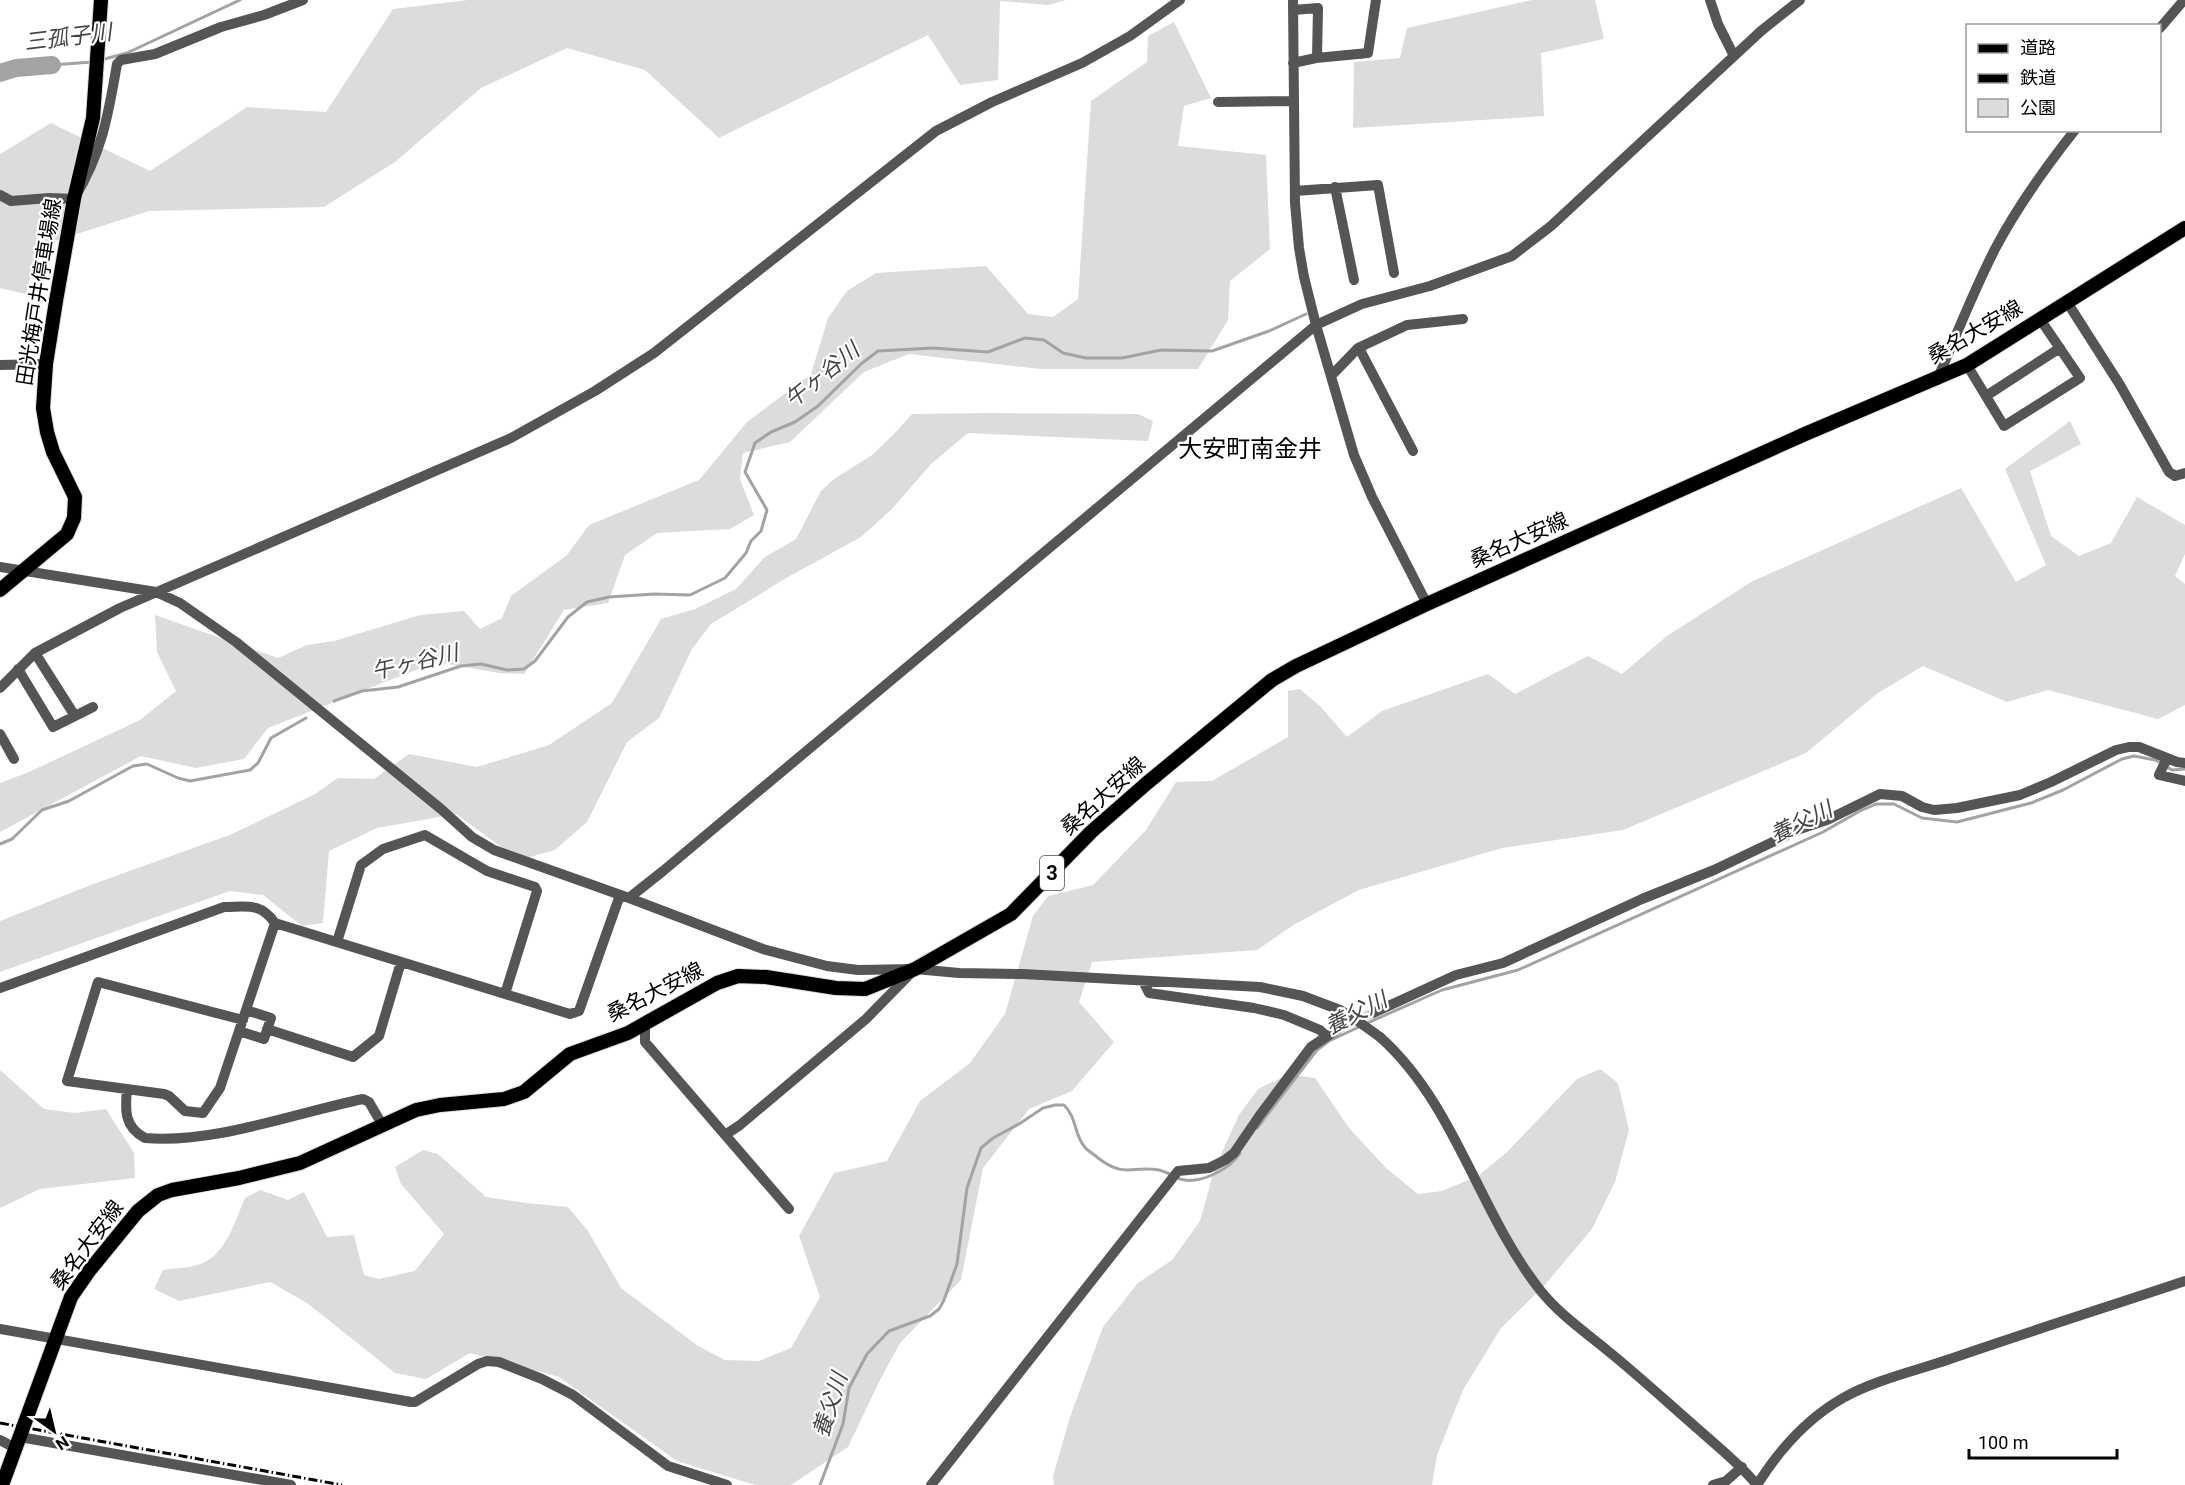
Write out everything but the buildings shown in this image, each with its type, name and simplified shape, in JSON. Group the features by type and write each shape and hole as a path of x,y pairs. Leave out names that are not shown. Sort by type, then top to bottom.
{"main road":[{"name":"田光梅戸井停車場線","path":"0,590 67,534 74,518 75,497 53,452 43,408 46,364 74,199 93,118 98,69 100,0"},
{"name":"桑名大安線","path":"2,1485 66,1307 83,1278 129,1221 158,1195 300,1163 416,1110 440,1105 504,1099 524,1092 570,1054 628,1033 717,983 738,976 766,977 836,988 865,989 915,969 1011,914 1091,832 1272,680 1296,666 1427,604 1805,434 1937,380 1967,365 2185,228"}],"street":[{"path":"0,195 11,201 74,199 94,163 108,118 117,64 121,60 155,54 221,27 264,15 303,0"},
{"path":"0,688 35,652 120,608 511,438 595,391 654,353 936,131 992,102 1082,63 1130,36 1180,0"},
{"path":"1293,63 1368,53 1376,0"},
{"path":"1710,0 1718,24 1734,56"},
{"path":"0,988 224,907 257,907 267,912 274,923 570,1014 579,1011 625,896 663,871 1316,325 1362,304 1430,286 1512,256 1551,226 1734,56 1800,0"},
{"path":"2161,27 2184,0"},
{"path":"1317,58 1318,8 1293,5 1295,191 1299,248 1316,325 1354,455 1397,548 1427,604"},
{"path":"1218,102 1293,101"},
{"path":"1937,380 1970,301 1996,248 2024,200 2074,132"},
{"path":"1295,191 1378,185 1394,273"},
{"path":"1335,187 1354,280"},
{"path":"2067,302 2120,385 2169,472 2175,476 2185,474"},
{"path":"1332,375 1359,348 1407,325 1463,319"},
{"path":"1967,365 2004,426 2080,378 2040,319"},
{"path":"1359,348 1413,451"},
{"path":"1986,396 2060,348"},
{"path":"0,364 46,364"},
{"path":"0,567 156,592 180,603 236,642 441,809 472,837 494,850 625,896 763,949 827,966 858,970 915,969 1260,987 1283,991 1340,1010 1369,1028 1402,1057 1425,1088 1444,1119 1508,1242 1541,1291 1564,1315 1742,1467 1757,1485 1795,1434 1843,1398 2185,1281"},
{"path":"35,652 75,716"},
{"path":"18,669 53,726 93,707"},
{"path":"0,734 14,759"},
{"path":"1373,1013 1456,975 1503,963 1642,899 1827,820 1880,794 1902,796 1922,807 1934,810 1957,808 2020,795 2116,750 2129,747 2139,747 2166,759 2185,763"},
{"path":"2166,759 2159,774 2185,781"},
{"path":"337,942 361,865 383,849 425,835 487,871 535,887 537,891 505,994"},
{"path":"243,1020 264,1039 271,1017 243,1020 98,982 67,1081 164,1094 185,1111 202,1113 220,1088 243,1020 274,923"},
{"path":"267,1029 353,1057 379,1036 401,962"},
{"path":"725,1135 740,1125 866,1019 915,969"},
{"path":"1148,981 1149,993 1273,1012 1320,1030 1326,1035"},
{"path":"645,1025 645,1042 789,1209"},
{"path":"931,1485 1178,1172 1209,1168 1220,1164 1234,1153 1311,1047 1338,1029"},
{"path":"127,1089 125,1112 127,1118 137,1134 145,1138 205,1135 267,1123 363,1099 369,1102 383,1126"},
{"path":"0,1329 411,1402 415,1402 478,1364 487,1361 499,1362 542,1379 573,1395 668,1466 727,1485"},
{"path":"0,1440 291,1485"},
{"path":"1713,1485 1726,1481 1742,1467"}],"green space":[{"path":"468,0 1066,0 1049,5 1000,1 998,80 960,85 928,35 719,138 645,70 567,48 481,88 395,162 324,207 149,211 39,246 26,294 0,288 0,154 51,123 150,171 247,107 326,112 393,9"},
{"path":"1532,0 1595,0 1604,39 1541,53 1544,116 1353,128 1354,62 1400,58 1407,28"},
{"path":"1174,22 1211,98 1184,106 1178,146 1266,155 1270,249 1230,281 1228,320 1198,369 1041,369 909,354 864,372 790,442 743,453 740,479 754,515 730,529 657,533 625,555 608,603 564,610 524,674 499,673 436,662 268,728 244,759 196,768 141,756 0,832 0,783 29,772 140,720 176,691 157,652 155,615 278,658 307,645 334,641 420,615 464,611 480,629 502,618 511,596 567,555 589,525 699,480 747,422 811,374 828,318 847,291 876,273 986,266 1028,314 1053,317 1078,299 1091,101 1147,62 1148,36"},
{"path":"912,414 1138,414 1153,421 1148,441 968,433 931,464 892,509 861,537 788,577 711,624 692,649 659,718 627,742 587,822 555,850 519,860 456,814 377,828 329,851 323,923 302,926 263,895 230,891 0,972 0,921 88,886 232,834 315,794 338,778 374,779 409,754 477,767 549,745 612,703 661,619 695,609 736,589 765,557 796,539 821,491 834,479 872,455"},
{"path":"2070,421 2081,444 2030,471 2051,536 2079,556 2111,543 2137,497 2185,525 2185,554 2175,576 2185,584 2185,705 2158,719 2048,690 2007,702 1923,666 1878,693 1806,753 1623,830 1502,848 1359,890 1295,924 1257,950 1092,962 1079,1002 1114,1042 1072,1091 1029,1109 983,1168 961,1280 900,1343 848,1447 791,1485 755,1485 677,1461 559,1377 470,1353 426,1379 395,1373 307,1303 270,1282 179,1301 154,1289 163,1270 201,1264 217,1253 229,1236 245,1198 260,1190 288,1200 304,1192 327,1237 354,1235 364,1275 379,1279 415,1271 444,1234 401,1184 395,1167 423,1150 438,1154 486,1197 568,1207 588,1231 621,1288 698,1346 725,1360 759,1361 791,1348 820,1297 799,1236 834,1173 887,1161 920,1101 970,1063 1005,1014 1033,916 1048,896 1093,885 1146,830 1176,782 1212,781 1288,737 1288,691 1300,689 1320,706 1347,737 1382,711 1488,674 1515,694 1588,656 1622,674 1667,636 1751,582 1961,488 2016,582 2046,565 2005,469"},
{"path":"1600,1069 1618,1083 1629,1130 1615,1182 1592,1229 1544,1286 1501,1328 1463,1390 1437,1455 1432,1485 1054,1485 1053,1476 1070,1417 1103,1327 1138,1283 1172,1260 1200,1221 1215,1167 1239,1115 1258,1089 1289,1074 1315,1078 1349,1128 1386,1168 1418,1194 1442,1191 1478,1176 1506,1153 1577,1079"},
{"path":"0,1070 44,1109 75,1113 106,1109 134,1153 135,1178 40,1189 0,1208"}],"waterway":[{"name":"三孤子川","path":"101,60 127,53 240,0"},
{"name":"三孤子川","path":"52,65 92,62"},
{"name":"三孤子川","path":"0,73 16,68 52,65"},
{"name":"午ヶ谷川","path":"334,701 362,691 398,687 461,666 481,664 507,670 524,669 535,661 568,617 587,602 609,597 654,594 690,595 725,578 746,553 751,541 761,531 767,510 745,472 755,443 771,432 795,422 818,406 861,364 878,351 933,348 988,352 1025,338 1044,340 1063,353 1086,358 1122,358 1161,350 1212,351 1269,331 1306,314"},
{"name":"午ヶ谷川","path":"0,844 12,839 42,810 69,801 133,766 147,764 190,781 250,770 258,763 271,738 306,718"},
{"name":"養父川","path":"1365,1024 1442,990 1518,970 1823,832 1876,804 1894,804 1922,818 1957,822 2031,803 2063,790 2122,759 2134,756 2161,763"},
{"name":"養父川","path":"2167,767 2172,770 2185,769"},
{"name":"養父川","path":"1257,1128 1317,1050 1329,1041 1359,1027"},
{"name":"養父川","path":"820,1485 843,1424 849,1388 867,1354 889,1331 930,1316 939,1309 944,1300 957,1264 967,1188 981,1148 993,1138 1043,1108 1064,1105 1071,1115 1085,1148 1108,1164 1122,1170 1159,1170 1180,1179 1196,1180 1222,1170 1240,1153"}],"tunnel":[{"path":"1338,1029 1373,1013"}],"railway":[{"path":"0,1423 342,1485"}],"district":[{"name":"大安町南金井","path":"1250,449"}]}
